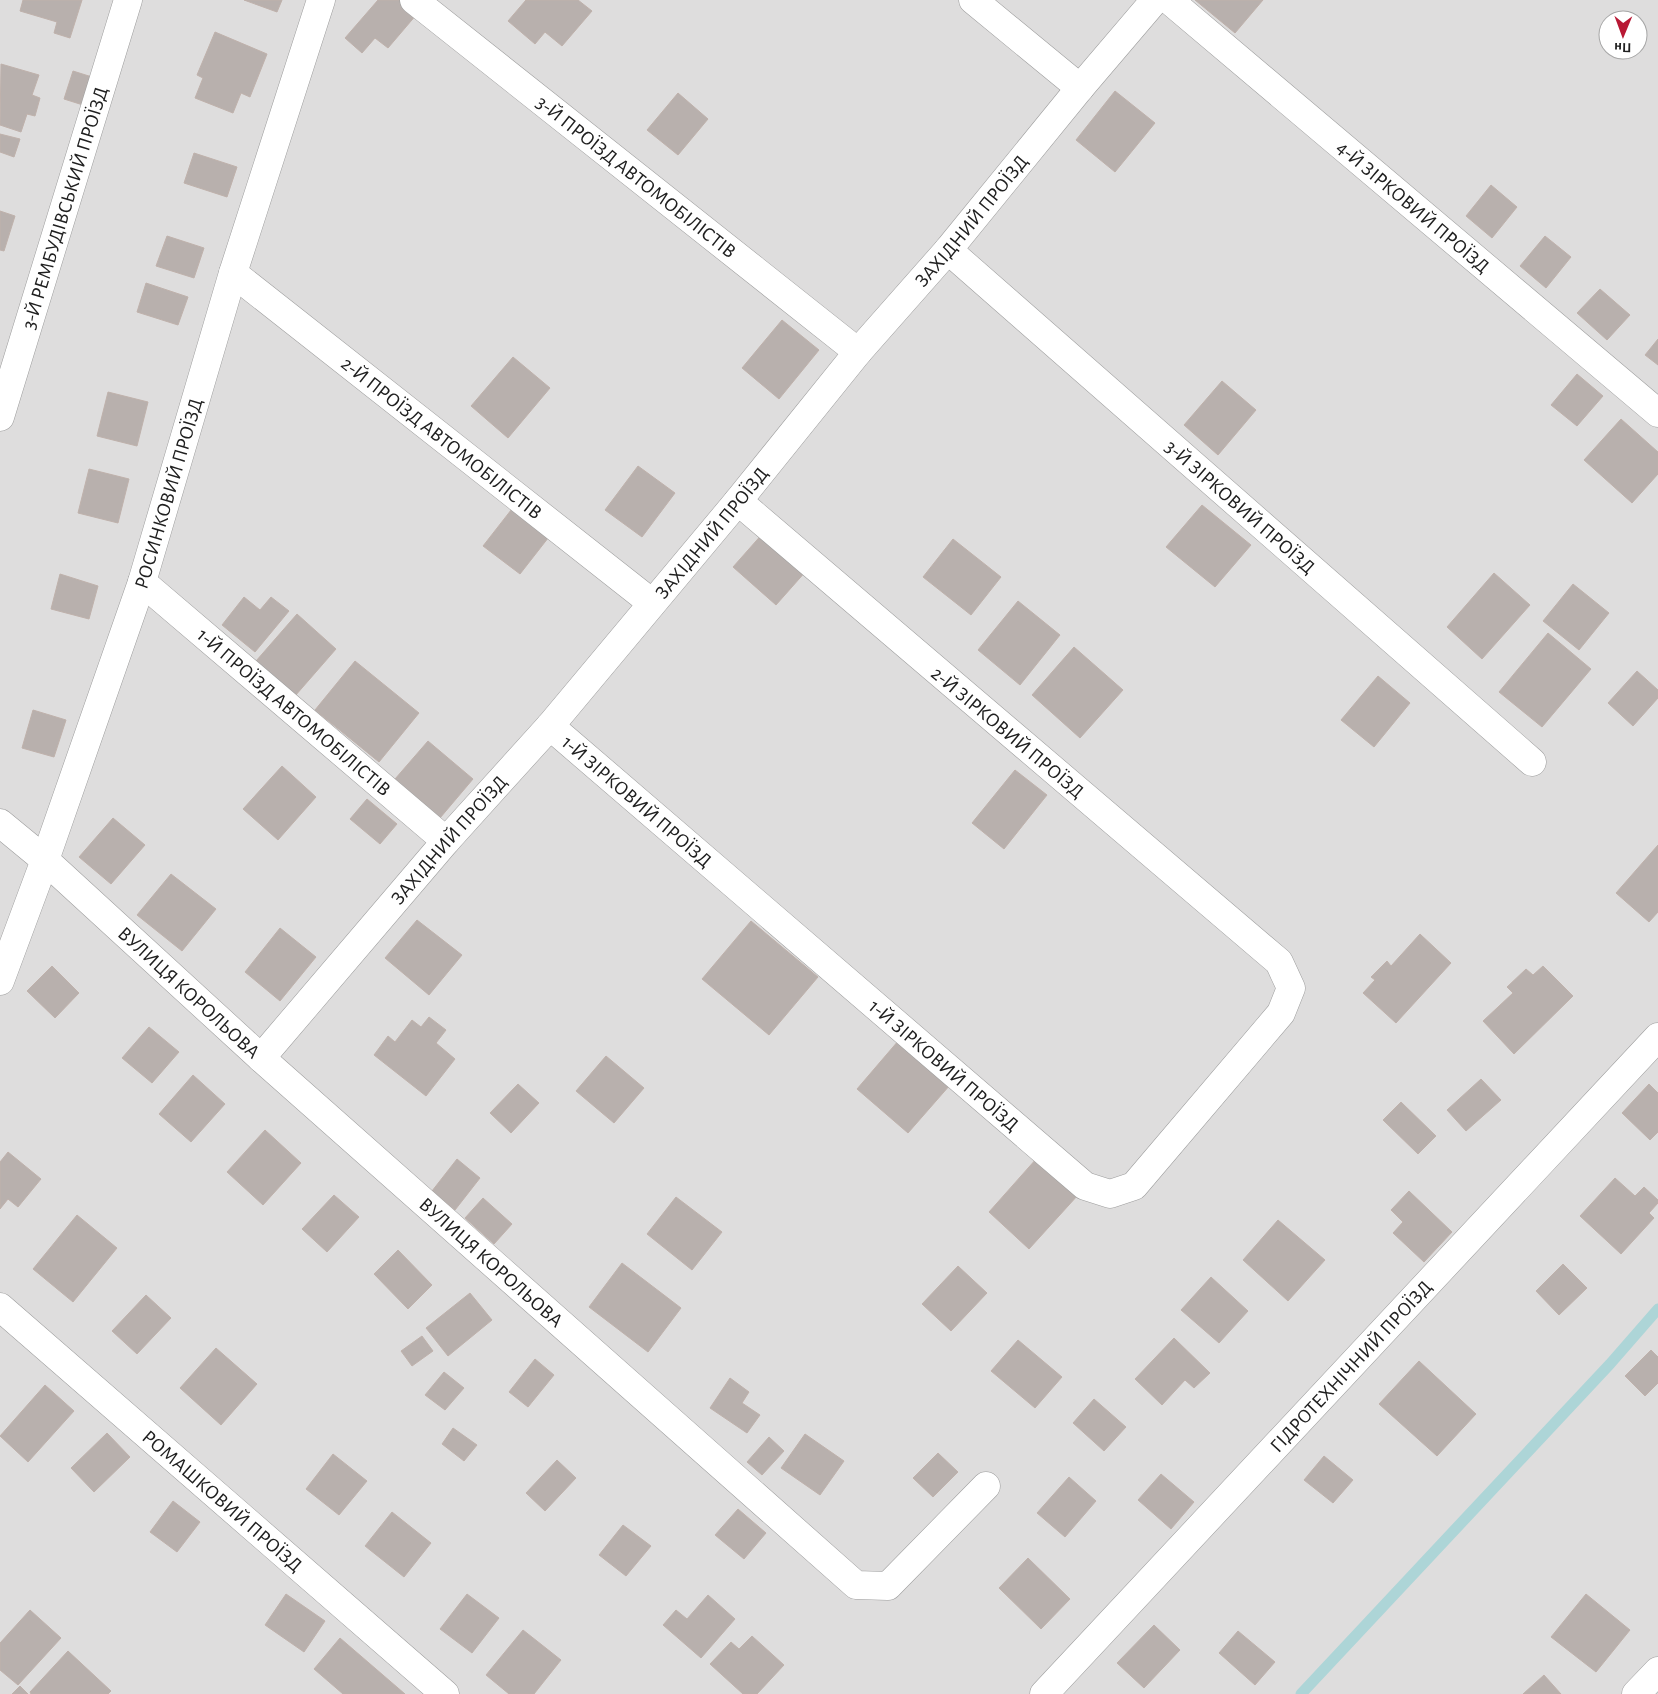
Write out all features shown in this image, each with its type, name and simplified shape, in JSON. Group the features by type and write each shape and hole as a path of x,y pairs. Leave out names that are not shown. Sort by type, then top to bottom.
{"street":[{"name":"3-Й РЕМБУДІВСЬКИЙ ПРОЇЗД","path":"0,417 128,0"},
{"name":"РОСИНКОВИЙ ПРОЇЗД","path":"0,981 45,860 142,582 233,273 321,0"},
{"name":"3-Й ПРОЇЗД АВТОМОБІЛІСТІВ","path":"414,0 858,352"},
{"path":"973,0 1080,88"},
{"name":"ЗАХІДНИЙ ПРОЇЗД","path":"261,1058 446,841 550,726 738,501 858,352 948,250 1080,88 1155,0"},
{"name":"4-Й ЗІРКОВИЙ ПРОЇЗД","path":"1169,0 1658,413"},
{"name":"3-Й ЗІРКОВИЙ ПРОЇЗД","path":"948,250 1532,762"},
{"name":"2-Й ПРОЇЗД АВТОМОБІЛІСТІВ","path":"233,273 652,603"},
{"name":"2-Й ЗІРКОВИЙ ПРОЇЗД","path":"738,501 1279,962"},
{"name":"1-Й ПРОЇЗД АВТОМОБІЛІСТІВ","path":"142,582 446,841"},
{"name":"1-Й ЗІРКОВИЙ ПРОЇЗД","path":"550,726 1085,1186 1110,1194 1134,1186 1281,1013 1291,988 1279,962"},
{"name":"ВУЛИЦЯ КОРОЛЬОВА","path":"0,823 45,860 261,1058 856,1584 888,1586 986,1486"},
{"name":"ГІДРОТЕХНІЧНИЙ ПРОЇЗД","path":"1044,1694 1658,1037"},
{"name":"РОМАШКОВИЙ ПРОЇЗД","path":"0,1307 444,1694"},
{"path":"1636,1694 1658,1671"}],"shaded area":[{"path":"0,0 1658,0 1658,1694 0,1694"}],"building":[{"path":"23,0 82,0 70,38 54,33 57,22 20,11"},
{"path":"244,0 282,0 277,12"},
{"path":"378,0 400,0 417,14 388,48 375,38 362,53 345,38"},
{"path":"526,0 578,0 592,11 562,46 545,32 535,44 508,21"},
{"path":"1195,0 1263,0 1235,33"},
{"path":"215,32 267,54 250,97 241,93 233,113 195,98 203,78 197,75"},
{"path":"1,64 39,75 32,95 40,98 35,116 27,114 21,132 0,125"},
{"path":"73,71 92,77 83,105 64,99"},
{"path":"1115,91 1155,123 1115,172 1076,140"},
{"path":"678,93 708,119 678,155 647,130"},
{"path":"0,134 20,139 14,157 0,152"},
{"path":"194,153 237,167 227,197 184,183"},
{"path":"1491,185 1517,207 1492,238 1466,216"},
{"path":"0,211 15,216 4,251 0,250"},
{"path":"167,236 204,248 194,278 156,266"},
{"path":"1545,236 1571,257 1546,288 1520,266"},
{"path":"146,283 188,297 178,325 137,312"},
{"path":"1600,289 1630,315 1607,340 1577,313"},
{"path":"782,320 819,350 779,399 742,368"},
{"path":"1658,339 1658,365 1645,355"},
{"path":"513,357 550,388 508,438 471,406"},
{"path":"1577,374 1603,396 1577,426 1551,405"},
{"path":"1222,381 1256,410 1218,455 1184,425"},
{"path":"108,392 148,402 137,446 97,436"},
{"path":"1621,419 1658,452 1658,474 1632,503 1584,460"},
{"path":"638,466 675,493 642,537 605,510"},
{"path":"89,469 129,479 118,523 78,513"},
{"path":"515,505 552,533 520,574 483,546"},
{"path":"1202,505 1251,545 1215,587 1166,547"},
{"path":"764,532 807,570 776,605 733,567"},
{"path":"953,539 1001,577 971,615 923,577"},
{"path":"1494,573 1530,605 1482,659 1447,627"},
{"path":"60,574 98,586 89,619 51,609"},
{"path":"1573,584 1609,613 1579,650 1543,621"},
{"path":"244,597 260,610 271,597 289,611 255,652 222,625"},
{"path":"1018,601 1060,635 1020,685 978,650"},
{"path":"297,614 336,649 295,696 256,661"},
{"path":"1548,633 1591,669 1542,727 1499,692"},
{"path":"1074,647 1123,690 1080,738 1032,695"},
{"path":"355,661 419,713 379,762 315,710"},
{"path":"1637,671 1658,690 1658,698 1633,726 1608,703"},
{"path":"1378,676 1410,703 1374,747 1341,720"},
{"path":"33,710 66,720 54,757 22,748"},
{"path":"428,741 473,779 440,818 395,779"},
{"path":"282,766 316,797 278,840 243,809"},
{"path":"1015,770 1047,795 1004,849 972,823"},
{"path":"367,799 397,824 380,844 350,819"},
{"path":"113,818 145,845 111,884 79,857"},
{"path":"1658,845 1658,912 1649,922 1616,893"},
{"path":"171,874 216,909 182,951 137,915"},
{"path":"417,920 462,955 429,995 385,958"},
{"path":"751,921 818,977 769,1035 702,979"},
{"path":"280,928 316,957 280,1001 245,972"},
{"path":"1420,934 1451,963 1396,1023 1363,993 1375,980 1371,977 1387,961 1391,966"},
{"path":"52,966 79,993 55,1018 27,991"},
{"path":"1543,966 1573,996 1514,1054 1483,1021 1513,993 1507,987 1526,969 1533,975"},
{"path":"429,1017 446,1030 436,1043 455,1059 426,1096 374,1055 388,1036 395,1042 412,1020 421,1027"},
{"path":"149,1027 179,1052 152,1083 122,1058"},
{"path":"899,1040 950,1085 908,1133 857,1089"},
{"path":"606,1056 644,1088 614,1123 576,1091"},
{"path":"193,1075 225,1104 191,1142 159,1114"},
{"path":"1481,1079 1501,1100 1466,1131 1447,1110"},
{"path":"518,1084 539,1103 511,1133 490,1113"},
{"path":"1649,1084 1658,1093 1658,1132 1650,1140 1622,1113"},
{"path":"1401,1102 1436,1136 1418,1154 1383,1120"},
{"path":"265,1130 301,1163 263,1205 227,1172"},
{"path":"8,1152 41,1179 18,1207 8,1199 0,1209 0,1162"},
{"path":"1037,1158 1078,1195 1029,1249 989,1212"},
{"path":"457,1159 480,1178 455,1210 432,1191"},
{"path":"1615,1178 1635,1196 1644,1187 1658,1200 1658,1203 1649,1213 1654,1218 1621,1254 1580,1216"},
{"path":"1409,1191 1452,1232 1424,1262 1393,1233 1403,1222 1391,1210"},
{"path":"334,1195 359,1217 327,1252 302,1229"},
{"path":"676,1197 722,1232 692,1270 647,1234"},
{"path":"483,1198 512,1224 494,1244 465,1218"},
{"path":"77,1215 117,1248 73,1302 33,1269"},
{"path":"1278,1220 1325,1260 1288,1301 1243,1260"},
{"path":"398,1250 432,1285 408,1309 374,1274"},
{"path":"622,1263 681,1308 648,1352 589,1307"},
{"path":"1563,1264 1587,1288 1559,1315 1536,1291"},
{"path":"958,1266 987,1293 951,1331 922,1304"},
{"path":"1211,1277 1248,1311 1219,1343 1181,1310"},
{"path":"470,1293 492,1320 448,1356 426,1328"},
{"path":"146,1295 171,1318 137,1354 112,1331"},
{"path":"422,1336 433,1351 412,1366 401,1351"},
{"path":"1174,1338 1210,1373 1194,1388 1185,1380 1162,1405 1135,1379"},
{"path":"1018,1340 1062,1377 1035,1408 991,1371"},
{"path":"216,1348 257,1384 221,1425 180,1388"},
{"path":"1651,1350 1658,1357 1658,1383 1645,1396 1625,1376"},
{"path":"535,1359 554,1375 528,1407 509,1392"},
{"path":"1419,1361 1476,1414 1437,1456 1379,1404"},
{"path":"444,1372 464,1388 445,1410 425,1395"},
{"path":"730,1378 749,1392 742,1403 760,1415 747,1433 710,1408"},
{"path":"45,1385 74,1411 28,1462 0,1436"},
{"path":"1094,1399 1126,1427 1104,1451 1073,1423"},
{"path":"453,1428 477,1445 464,1461 442,1444"},
{"path":"107,1433 130,1457 94,1492 71,1468"},
{"path":"805,1434 844,1461 820,1495 781,1468"},
{"path":"769,1437 784,1451 762,1475 747,1462"},
{"path":"938,1453 958,1472 933,1497 913,1478"},
{"path":"333,1454 367,1481 339,1515 306,1489"},
{"path":"1324,1456 1353,1480 1333,1503 1304,1480"},
{"path":"557,1460 576,1478 545,1511 526,1493"},
{"path":"1161,1474 1194,1502 1171,1529 1138,1500"},
{"path":"1069,1477 1096,1501 1065,1537 1037,1513"},
{"path":"173,1501 200,1522 177,1552 150,1532"},
{"path":"738,1509 766,1533 744,1559 715,1535"},
{"path":"392,1512 431,1543 404,1577 365,1546"},
{"path":"623,1525 651,1546 626,1576 599,1555"},
{"path":"1028,1558 1070,1599 1041,1629 999,1588"},
{"path":"286,1594 325,1621 304,1652 265,1625"},
{"path":"467,1594 499,1618 472,1653 440,1629"},
{"path":"1586,1594 1630,1630 1596,1672 1551,1637"},
{"path":"708,1595 735,1619 701,1658 663,1625 676,1610 687,1619"},
{"path":"30,1610 61,1638 18,1685 0,1670 0,1643"},
{"path":"1154,1625 1180,1650 1144,1688 1117,1663"},
{"path":"523,1630 561,1660 534,1694 509,1694 486,1675"},
{"path":"1238,1631 1275,1662 1255,1685 1219,1653"},
{"path":"752,1636 784,1665 757,1694 743,1694 710,1664 731,1642 739,1649"},
{"path":"340,1638 405,1694 343,1694 314,1669"},
{"path":"68,1651 111,1691 108,1694 31,1694 30,1692"},
{"path":"1544,1675 1561,1694 1523,1694"},
{"path":"20,1686 28,1694 12,1694"}],"waterway":[{"path":"1301,1694 1610,1364 1658,1309"}]}
